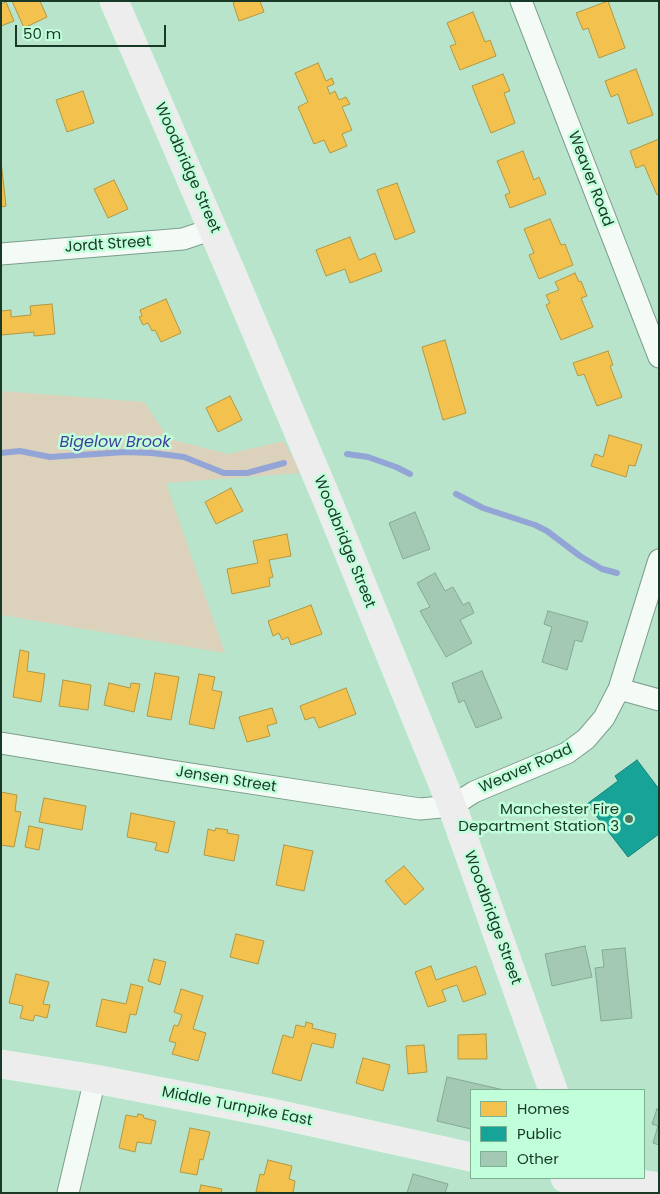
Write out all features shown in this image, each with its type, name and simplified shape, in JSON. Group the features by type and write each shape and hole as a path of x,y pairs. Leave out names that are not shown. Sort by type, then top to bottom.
{"main road":[{"name":"Woodbridge Street","path":"114,1 328,500 452,806 553,1089"},
{"name":"Middle Turnpike East","path":"1,1064 95,1079 267,1112 470,1157"},
{"path":"585,1185 622,1181 659,1187"}],"street":[{"name":"Weaver Road","path":"522,1 659,357"},
{"name":"Jordt Street","path":"1,254 183,239 213,229"},
{"name":"Weaver Road","path":"452,806 474,792 567,753 586,739 604,718 619,689 659,560"},
{"path":"619,689 659,700"},
{"name":"Jensen Street","path":"1,743 420,809 452,806"},
{"path":"68,1193 95,1079"}],"shaded area":[{"path":"1,391 144,402 169,439 228,454 284,441 301,473 166,483 225,653 1,615"}],"building: Homes":[{"path":"12,1 40,1 47,17 24,28"},
{"path":"236,1 260,1 264,12 239,21 233,3"},
{"path":"608,1 625,48 599,58 588,28 583,30 576,13"},
{"path":"6,2 14,21 1,26 1,4"},
{"path":"473,12 485,42 490,40 496,56 460,70 450,46 456,44 447,23"},
{"path":"318,63 326,81 332,78 334,84 327,87 330,94 335,91 339,100 346,97 350,104 342,107 352,130 342,134 347,146 330,153 324,140 314,144 298,107 308,102 295,73"},
{"path":"636,69 653,115 628,124 618,94 611,97 605,81"},
{"path":"503,74 510,91 504,93 515,123 491,133 472,86"},
{"path":"83,91 94,123 67,132 56,100"},
{"path":"659,139 659,194 657,195 644,165 636,168 630,151"},
{"path":"523,151 534,180 539,177 546,194 510,208 505,195 510,193 497,161"},
{"path":"1,161 6,206 1,207"},
{"path":"114,180 128,209 108,218 94,189"},
{"path":"397,183 415,232 395,240 377,190"},
{"path":"550,219 561,245 565,244 573,265 539,279 529,255 534,253 524,229"},
{"path":"350,237 359,260 375,253 382,271 350,283 345,269 326,276 316,250"},
{"path":"575,273 579,282 581,281 587,296 581,298 593,327 561,340 546,305 550,303 546,295 559,290 555,282"},
{"path":"166,299 181,333 161,342 155,330 152,331 148,323 143,325 139,317 142,316 140,310"},
{"path":"52,304 55,334 34,336 34,332 1,335 1,311 11,310 11,317 31,315 30,306"},
{"path":"445,340 466,413 443,420 422,347"},
{"path":"608,351 613,365 610,366 622,397 597,406 584,374 578,376 573,363"},
{"path":"230,396 242,420 218,432 206,408"},
{"path":"609,435 642,445 635,466 629,465 626,477 591,466 595,454 603,457"},
{"path":"231,488 243,511 216,524 205,502"},
{"path":"287,534 291,556 269,560 273,577 269,578 270,586 232,594 227,569 258,563 253,541"},
{"path":"311,605 322,634 291,645 288,637 282,640 279,633 273,636 268,621"},
{"path":"20,650 29,652 27,671 45,674 41,702 13,697"},
{"path":"155,673 179,677 171,720 147,716"},
{"path":"199,674 215,677 212,690 222,692 214,729 189,724"},
{"path":"63,680 91,685 88,710 59,706"},
{"path":"109,683 130,688 131,683 140,684 134,712 104,705"},
{"path":"346,688 356,714 319,728 314,717 305,720 300,706"},
{"path":"272,708 277,723 267,726 270,736 247,742 239,717"},
{"path":"1,792 17,795 15,811 21,812 14,847 1,845"},
{"path":"44,798 86,806 82,830 39,822"},
{"path":"131,813 175,822 168,853 155,850 157,843 127,837"},
{"path":"29,826 43,829 39,850 25,847"},
{"path":"216,828 228,830 227,833 239,835 234,861 204,855 208,829 215,831"},
{"path":"284,845 313,851 304,891 276,885"},
{"path":"404,866 424,889 405,905 385,881"},
{"path":"236,934 264,941 258,964 230,957"},
{"path":"154,959 166,962 160,985 148,981"},
{"path":"431,966 436,980 476,966 486,994 463,1002 457,985 442,990 446,1001 428,1007 415,972"},
{"path":"16,974 49,982 43,1004 50,1005 47,1018 35,1015 33,1021 20,1018 23,1006 9,1003"},
{"path":"131,984 143,987 136,1015 130,1014 126,1033 96,1026 102,999 126,1004"},
{"path":"181,989 203,996 193,1029 206,1033 198,1061 172,1054 176,1043 169,1041 174,1025 178,1026 182,1015 174,1012"},
{"path":"306,1022 313,1024 312,1028 336,1034 333,1048 312,1043 301,1081 272,1073 283,1035 293,1038 296,1025 305,1027"},
{"path":"486,1034 487,1059 458,1059 458,1035"},
{"path":"424,1045 427,1072 408,1074 406,1046"},
{"path":"363,1058 390,1065 383,1091 356,1083"},
{"path":"138,1114 143,1115 144,1118 156,1121 151,1144 137,1142 135,1152 119,1148 126,1115 137,1117"},
{"path":"190,1128 210,1132 203,1160 200,1159 197,1175 180,1172"},
{"path":"268,1160 292,1166 289,1179 295,1181 293,1193 256,1192 260,1174 264,1175"},
{"path":"201,1185 222,1189 221,1193 199,1193"}],"building: Public":[{"name":"Manchester Fire Department Station 3","path":"637,760 659,789 659,834 628,857 587,804 618,781 615,776"}],"building: Other":[{"path":"415,512 430,549 403,559 389,523"},
{"path":"435,573 445,591 453,587 463,605 469,602 474,613 460,620 472,643 446,657 420,611 430,607 417,583"},
{"path":"548,611 588,622 582,642 575,640 567,670 542,662 552,627 544,624"},
{"path":"482,671 502,718 476,728 464,700 459,703 452,683"},
{"path":"585,946 592,977 552,986 545,954"},
{"path":"625,948 632,1018 601,1021 595,968 604,967 602,950"},
{"path":"447,1077 500,1089 470,1089 470,1129 437,1121"},
{"path":"657,1109 659,1109 659,1145 653,1143 658,1126 652,1124"},
{"path":"413,1174 448,1184 445,1193 407,1193"}],"waterway":[{"name":"Bigelow Brook","path":"1,453 20,451 50,457 126,452 152,453 184,457 224,473 247,473 284,463"},
{"name":"Bigelow Brook","path":"347,454 368,457 410,474"},
{"name":"Bigelow Brook","path":"456,494 483,508 535,525 547,531 580,556 602,569 617,573"}],"place":[{"name":"Manchester Fire Department Station 3","path":"629,819"}]}
